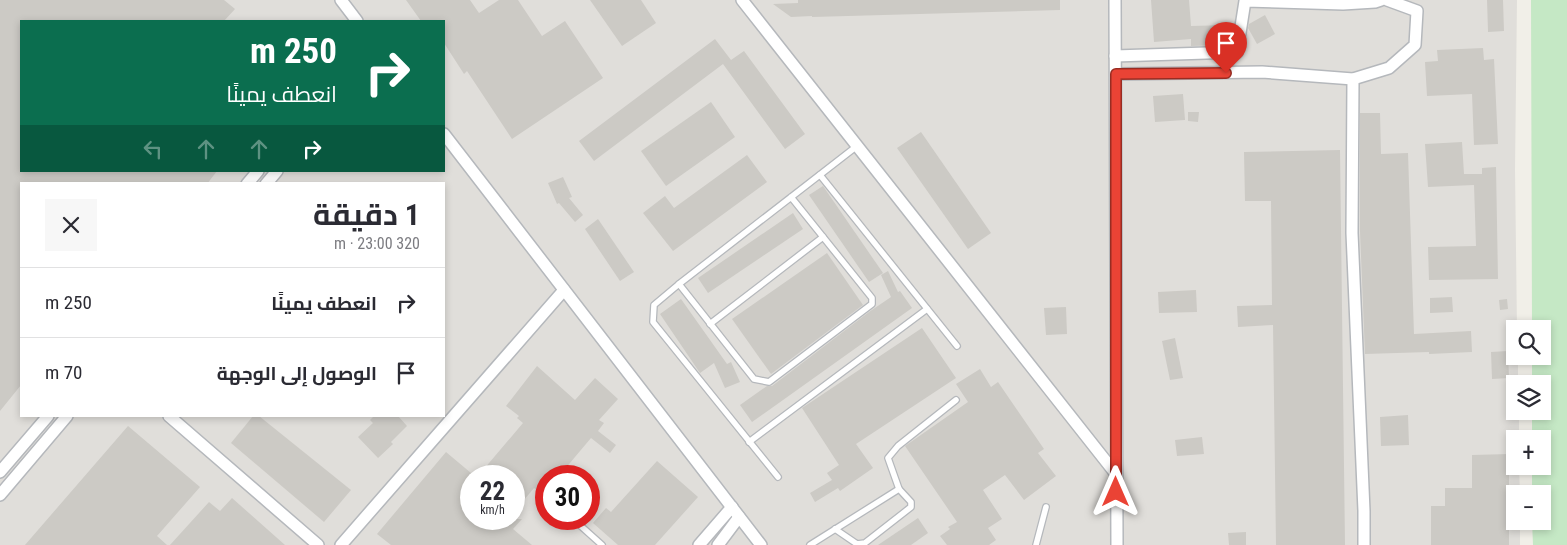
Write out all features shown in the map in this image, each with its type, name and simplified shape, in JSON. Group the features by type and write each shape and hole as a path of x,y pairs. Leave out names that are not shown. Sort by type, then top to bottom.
{"street":[{"path":"340,0 356,20"},
{"path":"742,0 1116,474"},
{"path":"1115,0 1117,545"},
{"path":"1116,56 1237,52 1245,1 1343,4 1381,0"},
{"path":"1116,74 1262,72 1353,79 1389,68 1415,45 1417,11 1388,0"},
{"path":"1353,79 1352,233 1364,545"},
{"path":"445,135 761,545"},
{"path":"249,182 257,172"},
{"path":"268,182 276,172"},
{"path":"341,545 564,290"},
{"path":"0,472 47,417"},
{"path":"0,495 66,417"},
{"path":"170,417 318,545"},
{"path":"699,545 732,507"},
{"path":"718,545 739,517"}],"lane":[{"path":"778,477 653,322 654,305 857,146"},
{"path":"820,175 957,346"},
{"path":"679,284 754,379 769,382 872,304 872,298 791,197"},
{"path":"710,324 823,237"},
{"path":"749,442 927,308"},
{"path":"835,529 857,544 865,543 911,507 911,502 899,489 888,458 898,446 956,400"},
{"path":"810,545 899,489"},
{"path":"1036,545 1046,507"},
{"path":"585,530 602,545"}],"shaded area":[{"path":"0,0 1517,0 1515,170 1517,320 1506,320 1506,365 1518,365 1518,375 1506,375 1506,420 1519,420 1519,430 1506,430 1506,475 1519,475 1520,485 1506,485 1506,530 1520,530 1520,545 0,545"}],"green space":[{"path":"1531,0 1567,0 1567,545 1533,545 1532,530 1551,530 1551,485 1532,485 1532,475 1551,475 1551,430 1532,430 1532,420 1551,420 1551,375 1532,375 1532,365 1551,365 1551,320 1532,320"}],"building":[{"path":"0,0 224,0 235,9 225,20 20,20 20,172 216,172 209,182 20,182 20,386 0,411"},
{"path":"406,0 470,0 479,13 499,0 518,0 542,36 565,21 603,78 512,139 467,71 464,74 445,45 445,20 420,20"},
{"path":"590,0 641,0 656,23 622,46"},
{"path":"798,0 1060,0 1060,10 791,17 773,4 798,3"},
{"path":"1151,0 1189,0 1191,26 1226,25 1227,45 1191,46 1191,39 1154,42"},
{"path":"1487,0 1503,0 1504,31 1488,32"},
{"path":"1265,15 1275,34 1257,44 1248,28 1249,24"},
{"path":"715,39 731,60 744,51 805,134 785,149 723,64 594,161 579,141"},
{"path":"1483,48 1484,60 1494,59 1498,144 1474,145 1472,94 1427,96 1425,62 1438,61 1437,50"},
{"path":"1183,94 1185,120 1155,122 1153,96"},
{"path":"711,102 735,137 666,186 641,151"},
{"path":"1188,112 1199,112 1198,122 1188,121"},
{"path":"1360,113 1380,113 1381,154 1408,153 1414,334 1471,331 1472,352 1365,354 1360,232"},
{"path":"921,132 991,233 968,249 897,148"},
{"path":"1462,142 1464,174 1482,174 1482,168 1496,167 1498,279 1429,280 1428,247 1476,246 1474,185 1428,187 1425,144"},
{"path":"1340,150 1345,545 1276,545 1273,325 1238,327 1237,306 1272,305 1271,201 1245,201 1244,152"},
{"path":"747,155 767,182 673,251 643,213 665,196 674,208"},
{"path":"563,177 572,197 569,198 583,215 575,222 559,203 557,204 548,183"},
{"path":"823,186 883,273 869,282 809,195"},
{"path":"793,213 803,229 708,293 698,278"},
{"path":"598,219 634,272 620,281 585,229"},
{"path":"827,253 863,305 771,374 732,319"},
{"path":"888,271 898,292 900,291 912,308 752,422 740,405 767,386 772,386 891,297 881,275"},
{"path":"1196,290 1197,312 1159,313 1158,292"},
{"path":"1452,297 1453,312 1430,313 1430,298"},
{"path":"681,299 727,364 731,362 740,382 725,388 714,363 700,373 660,314"},
{"path":"1507,299 1508,309 1500,310 1499,300"},
{"path":"1066,307 1067,334 1046,335 1044,308"},
{"path":"922,328 956,378 856,444 873,468 840,491 838,488 815,502 810,493 832,480 827,473 839,465 802,408"},
{"path":"1175,338 1183,378 1170,380 1162,341"},
{"path":"1506,351 1506,365 1509,365 1509,375 1506,375 1506,378 1492,379 1491,352"},
{"path":"537,366 575,400 595,378 618,399 599,420 604,423 598,431 616,445 610,453 591,438 568,465 535,465 535,489 525,499 525,465 487,465 523,423 517,418 519,416 506,406"},
{"path":"980,369 991,387 998,382 1044,449 1038,453 1056,476 1024,500 1005,475 983,490 1002,519 988,528 996,540 989,545 947,545 940,536 950,529 948,527 957,522 905,446 968,402 956,384"},
{"path":"1408,415 1409,445 1381,446 1380,417"},
{"path":"252,417 260,417 351,490 324,522 231,443"},
{"path":"373,417 399,417 407,426 391,442 393,444 378,458 358,437 373,423 370,420"},
{"path":"128,426 200,487 157,536 167,545 25,545"},
{"path":"1202,437 1204,454 1177,456 1175,440"},
{"path":"446,452 461,465 460,530 514,530 532,545 391,545 377,534"},
{"path":"1506,454 1506,475 1509,475 1509,485 1506,485 1506,530 1509,530 1509,545 1431,545 1431,506 1445,506 1445,488 1472,488 1472,455"},
{"path":"657,461 698,497 655,545 618,545 600,529 600,515 606,508 611,512"},
{"path":"232,498 285,545 170,545 209,502 220,511"},
{"path":"918,518 928,533 911,545 878,545"},
{"path":"1246,532 1246,545 1229,545 1228,533"}],"route":[{"path":"1116,492 1116,74 1226,73"}]}
